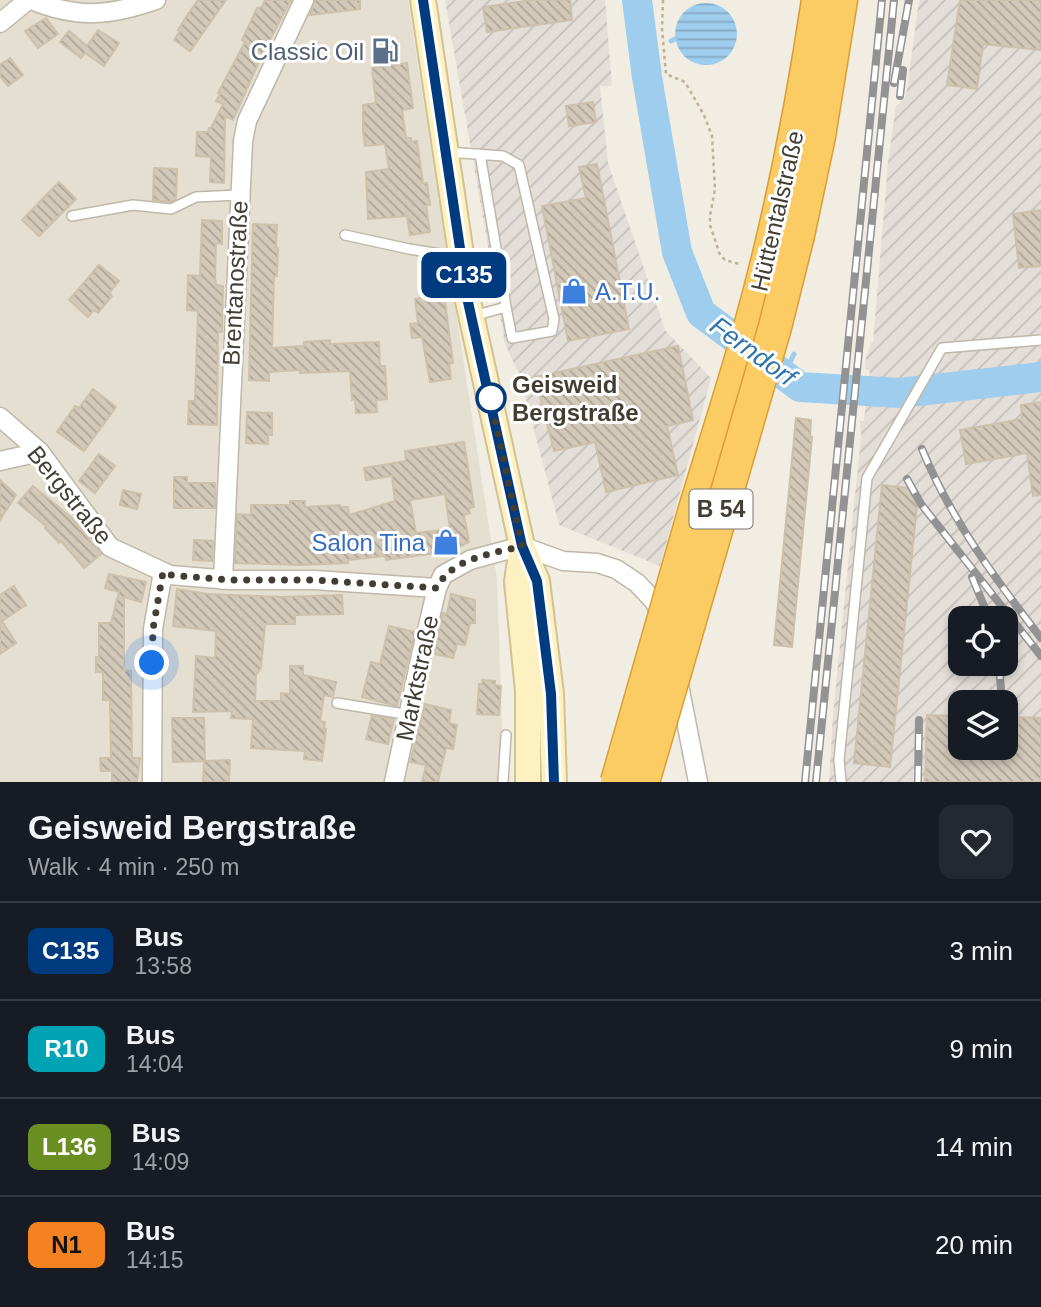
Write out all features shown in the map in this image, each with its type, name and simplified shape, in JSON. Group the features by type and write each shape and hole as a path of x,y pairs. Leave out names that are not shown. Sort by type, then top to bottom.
{"highway":[{"name":"Hüttentalstraße","path":"643,782 775,327 797,126 818,0"},
{"name":"Hüttentalstraße","path":"617,782 752,320 786,233 819,136 841,0"}],"main road":[{"path":"423,0 472,317 522,546 537,581 551,694 554,782"},
{"path":"522,546 517,582 528,691 528,782"}],"street":[{"path":"0,23 29,0 79,13 110,12 156,0"},
{"name":"Brentanostraße","path":"223,580 239,195 247,121 304,0"},
{"name":"Bergstraße","path":"0,417 40,452 110,547 170,575 223,580 314,580 437,588"},
{"path":"0,461 40,452"},
{"path":"522,546 563,561 597,563 616,569 637,583 653,601 667,628 698,782"},
{"name":"Marktstraße","path":"394,782 422,651 437,588 443,575 470,560 522,546"},
{"path":"152,782 153,629 163,572"}],"lane":[{"path":"446,152 480,154 503,156 519,165 554,319 551,331 512,338 480,154"},
{"path":"72,216 133,205 171,209 196,197 239,195"},
{"path":"345,235 461,257"},
{"path":"472,317 506,307"},
{"path":"841,782 839,760 867,478 942,348 1041,340"},
{"path":"337,703 410,715"},
{"path":"503,782 506,735"}],"path":[{"path":"663,0 662,29 666,74 685,82 704,115 712,136 715,189 710,225 720,255 725,260 739,264"}],"shaded area":[{"path":"0,0 408,0 497,579 504,782 0,782"},
{"path":"445,0 605,0 612,86 600,86 608,163 665,330 711,378 660,566 559,525 520,376 505,344"},
{"path":"919,0 1041,0 1041,782 829,782 833,715 861,436 860,421 864,421 870,371 865,369 866,358 873,342 888,163 896,106 906,97"}],"water":[{"path":"706,3 718,5 728,12 735,22 735,46 728,56 718,63 706,65 694,63 684,56 677,46 675,34 677,22 684,12 694,5"}],"building":[{"path":"198,0 226,0 190,51 174,40"},
{"path":"265,0 291,0 262,55 233,120 225,116 224,183 210,182 211,157 196,156 197,132 208,132 211,128 223,104 216,101 220,94 218,93 245,42 242,40 257,8 262,7"},
{"path":"315,0 360,0 360,9 310,15"},
{"path":"532,0 570,0 572,20 487,32 483,7"},
{"path":"960,0 1041,0 1041,50 983,44 977,89 947,85"},
{"path":"46,18 58,34 38,48 25,31"},
{"path":"98,30 119,43 104,66 85,53 81,58 60,42 69,31 87,46"},
{"path":"10,58 23,75 8,86 0,76 0,65"},
{"path":"407,63 413,108 402,110 406,138 411,138 411,142 417,141 423,183 427,183 430,205 426,205 430,232 410,235 407,216 368,219 366,172 389,169 385,144 365,146 363,130 363,105 376,103 372,68"},
{"path":"593,102 596,122 569,126 566,106"},
{"path":"597,164 629,329 568,341 542,206 586,198 579,167"},
{"path":"154,168 177,169 176,199 170,202 153,200"},
{"path":"59,182 76,199 39,236 22,220"},
{"path":"1041,210 1041,266 1019,268 1013,214"},
{"path":"202,220 222,221 222,244 216,243 215,277 216,285 223,286 222,332 218,332 217,425 188,424 189,401 195,401 198,311 187,310 188,275 200,276"},
{"path":"253,224 277,225 272,348 304,346 304,342 330,340 330,344 379,342 380,366 385,366 387,399 376,400 377,412 356,413 355,399 352,400 350,371 269,372 269,381 249,380"},
{"path":"99,265 119,281 109,293 112,296 98,313 94,310 88,317 69,300"},
{"path":"444,294 453,363 449,363 451,379 430,382 422,337 412,338 410,324 418,323 415,299"},
{"path":"678,346 693,420 667,426 678,475 606,492 595,442 554,451 535,377"},
{"path":"93,389 116,407 84,451 57,432 75,406 79,408"},
{"path":"1041,402 1041,495 1033,496 1027,453 966,464 960,430 1022,419 1021,405"},
{"path":"247,412 272,413 272,435 268,435 268,444 246,443"},
{"path":"796,418 811,420 812,437 792,647 774,645"},
{"path":"464,442 474,507 469,508 470,513 464,515 469,542 437,553 386,560 385,556 348,560 348,563 235,563 237,514 251,515 251,505 290,505 290,501 305,501 305,507 348,507 349,515 395,501 392,476 366,480 364,468 406,461 405,451","holes":["445,494 450,529 416,533 410,500"]},
{"path":"99,454 115,466 95,493 79,481"},
{"path":"174,477 187,477 187,483 215,483 215,508 174,508"},
{"path":"0,480 16,495 0,520"},
{"path":"882,485 908,488 917,506 890,767 854,763"},
{"path":"33,486 72,518 101,554 84,568 46,526 18,503"},
{"path":"123,490 141,494 137,509 120,505"},
{"path":"194,540 213,541 212,561 193,560"},
{"path":"109,574 146,582 141,602 124,597 124,671 131,671 132,758 140,758 137,782 112,782 112,771 101,771 100,758 111,758 110,700 103,700 103,672 96,672 99,623 111,623 119,592 105,588"},
{"path":"14,586 26,605 2,621 16,643 0,654 0,595"},
{"path":"177,589 208,594 282,597 342,595 343,614 295,615 295,624 265,624 261,668 256,675 255,701 281,701 281,693 290,694 290,666 303,666 303,675 336,682 333,697 324,695 320,721 325,722 326,729 322,761 304,759 305,751 251,748 253,719 231,718 232,711 193,712 196,656 215,658 216,631 173,626"},
{"path":"451,594 475,600 475,623 470,623 465,645 457,644 453,658 434,654 443,613 447,614"},
{"path":"389,626 415,632 397,706 362,697 371,662 380,664"},
{"path":"482,680 495,681 495,685 501,686 499,715 477,714 479,684 482,684"},
{"path":"425,704 451,710 449,723 457,725 453,749 446,748 438,782 422,782 426,765 410,762"},
{"path":"927,715 948,716 948,760 1018,760 1018,717 1041,718 1041,782 925,782"},
{"path":"372,716 394,719 388,744 366,739"},
{"path":"172,718 204,718 205,761 173,762"},
{"path":"230,760 229,782 203,782 204,761"}],"waterway":[{"name":"Ferndorf","path":"637,0 647,77 677,252 701,313 800,387 900,393 1041,377"},
{"path":"671,41 675,39"},
{"path":"644,56 655,50"},
{"path":"784,375 794,354"}],"railway":[{"path":"805,782 882,0"},
{"path":"816,782 894,0"},
{"path":"894,83 909,0"},
{"path":"900,96 903,70"},
{"path":"922,449 960,524 1041,638"},
{"path":"907,479 921,504 1041,656"},
{"path":"972,577 984,606"},
{"path":"1000,676 1001,690"},
{"path":"918,782 919,720"}],"bus line":[{"name":"C135","path":"423,0 468,302 495,414 522,546 537,581 551,694 554,782"}],"place":[{"name":"Classic Oil","path":"385,51"},
{"name":"A.T.U.","path":"574,291"},
{"name":"Geisweid Bergstraße","path":"491,398"},
{"name":"Salon Tina","path":"446,542"}],"route":[{"path":"152,663 153,629 163,572 170,575 230,580 314,580 437,588 443,575 470,560 522,546 489,392 491,398"}]}
